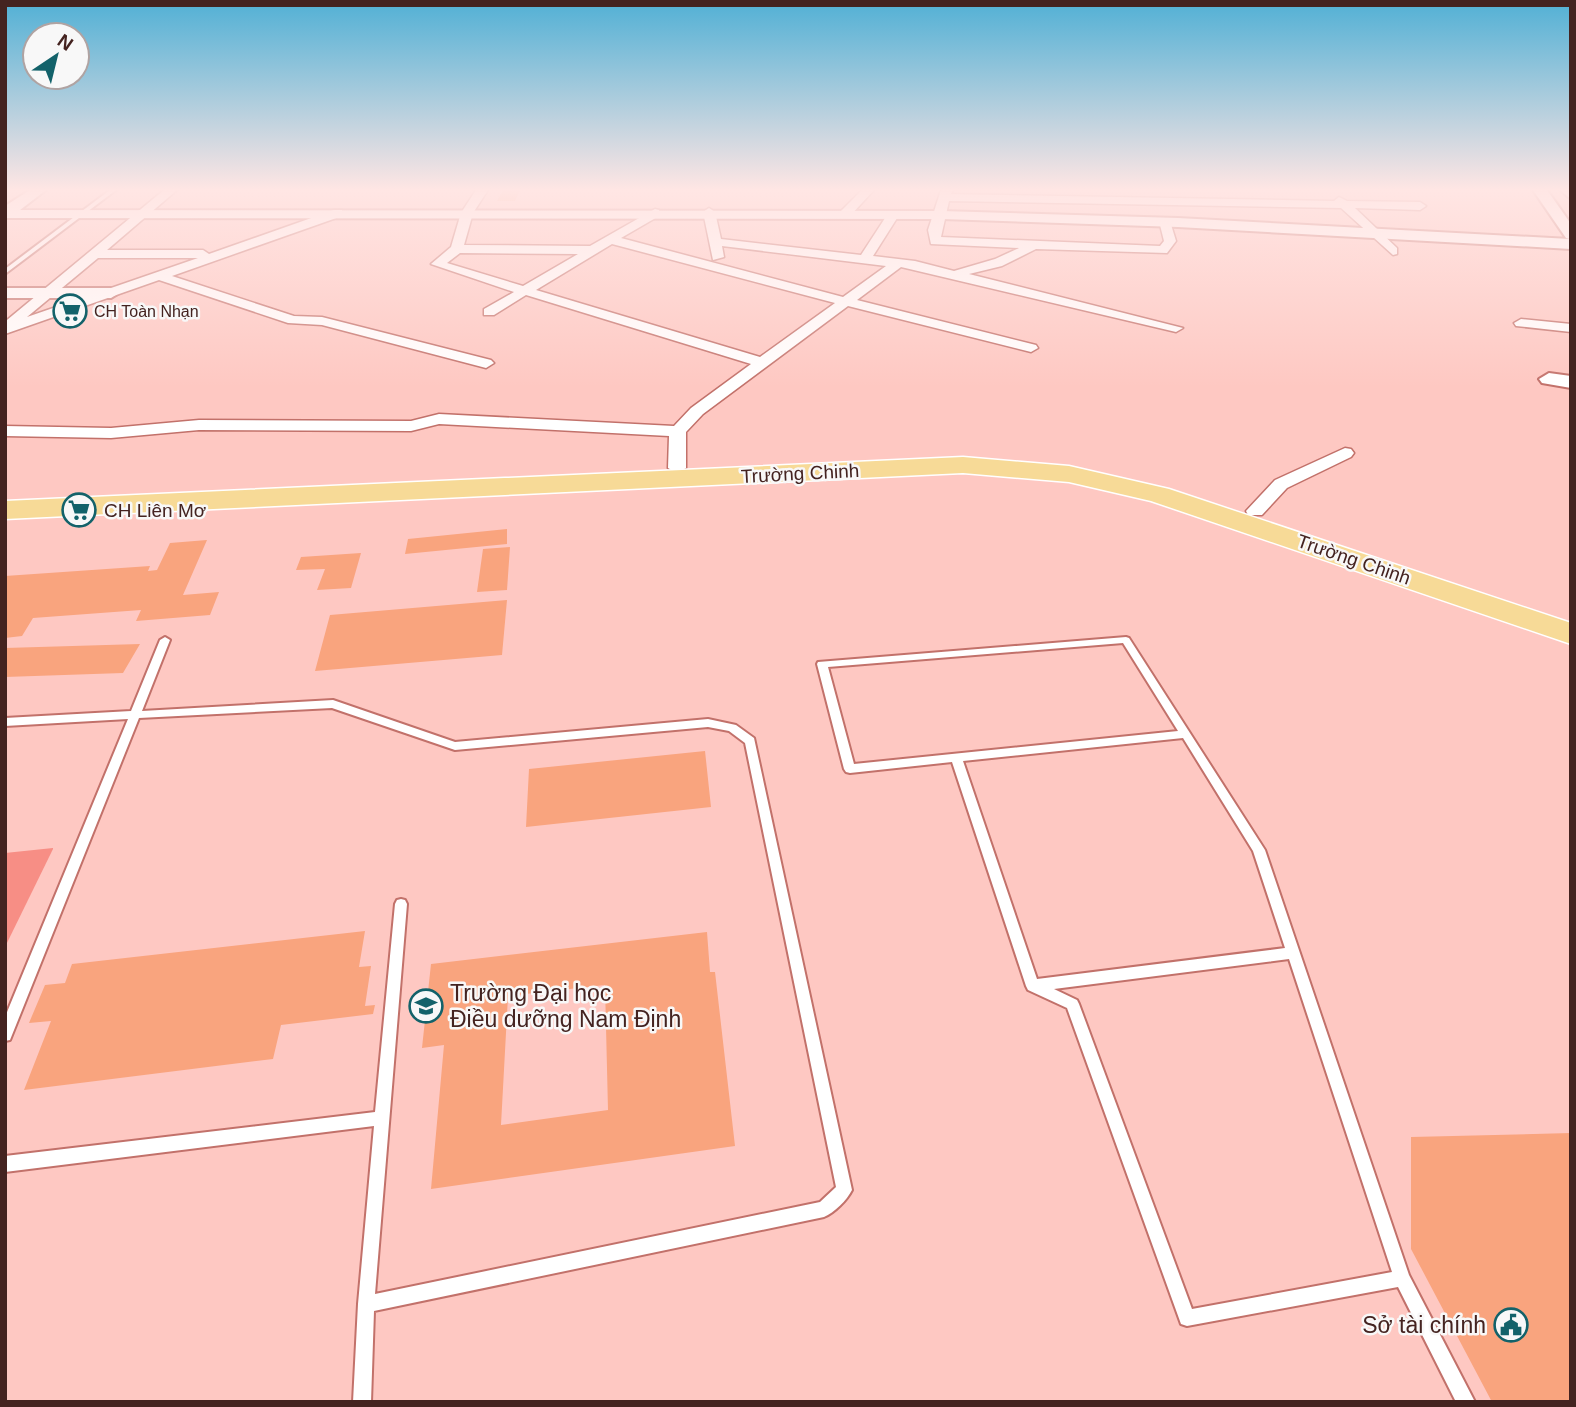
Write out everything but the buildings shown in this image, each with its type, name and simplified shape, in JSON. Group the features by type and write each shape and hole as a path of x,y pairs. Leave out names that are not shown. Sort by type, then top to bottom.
{"main road":[{"name":"Trường Chinh","path":"5,500 971,454 1075,464 1175,486 1571,618"},
{"name":"Trường Chinh","path":"5,510 963,465 1069,474 1159,495 1243,521 1571,634"}],"street":[{"path":"5,330 45,293 92,256"},
{"path":"5,330 217,256"},
{"path":"448,256 437,264 760,362"},
{"path":"489,312 588,256"},
{"path":"666,256 1031,348"},
{"path":"716,270 717,256"},
{"path":"834,256 957,274 1176,328"},
{"path":"864,260 867,256"},
{"path":"957,274 990,261 997,263 1012,256"},
{"path":"677,468 678,431 696,411 760,362 807,333 897,264"},
{"path":"160,275 293,320 322,321 486,363"},
{"path":"5,293 111,293"},
{"path":"1521,323 1571,328"},
{"path":"1549,379 1571,382"},
{"path":"5,431 111,433 199,425 411,426 439,419 678,431"},
{"path":"1255,511 1281,484 1345,453"}],"lane":[{"path":"5,272 26,256"},
{"path":"5,1035 165,639"},
{"path":"1186,734 850,769 822,664 1126,640 1186,734 1259,850 1402,1278 1466,1402"},
{"path":"5,722 135,717 332,704 455,746 708,723 732,728 750,741 844,1190 824,1209 366,1304"},
{"path":"956,758 1033,986 1072,1004 1187,1318 1402,1278"},
{"path":"362,1402 366,1304 401,904"},
{"path":"1033,986 1293,953"},
{"path":"5,1164 382,1118"}],"shaded area":[{"path":"53,849 5,947 5,853"}],"place":[{"name":"CH Toàn Nhạn","path":"70,311"},
{"name":"CH Liên Mơ","path":"79,510"},
{"name":"Trường Đại học Điều dưỡng Nam Định","path":"426,1006"},
{"name":"Sở tài chính","path":"1511,1325"}]}
